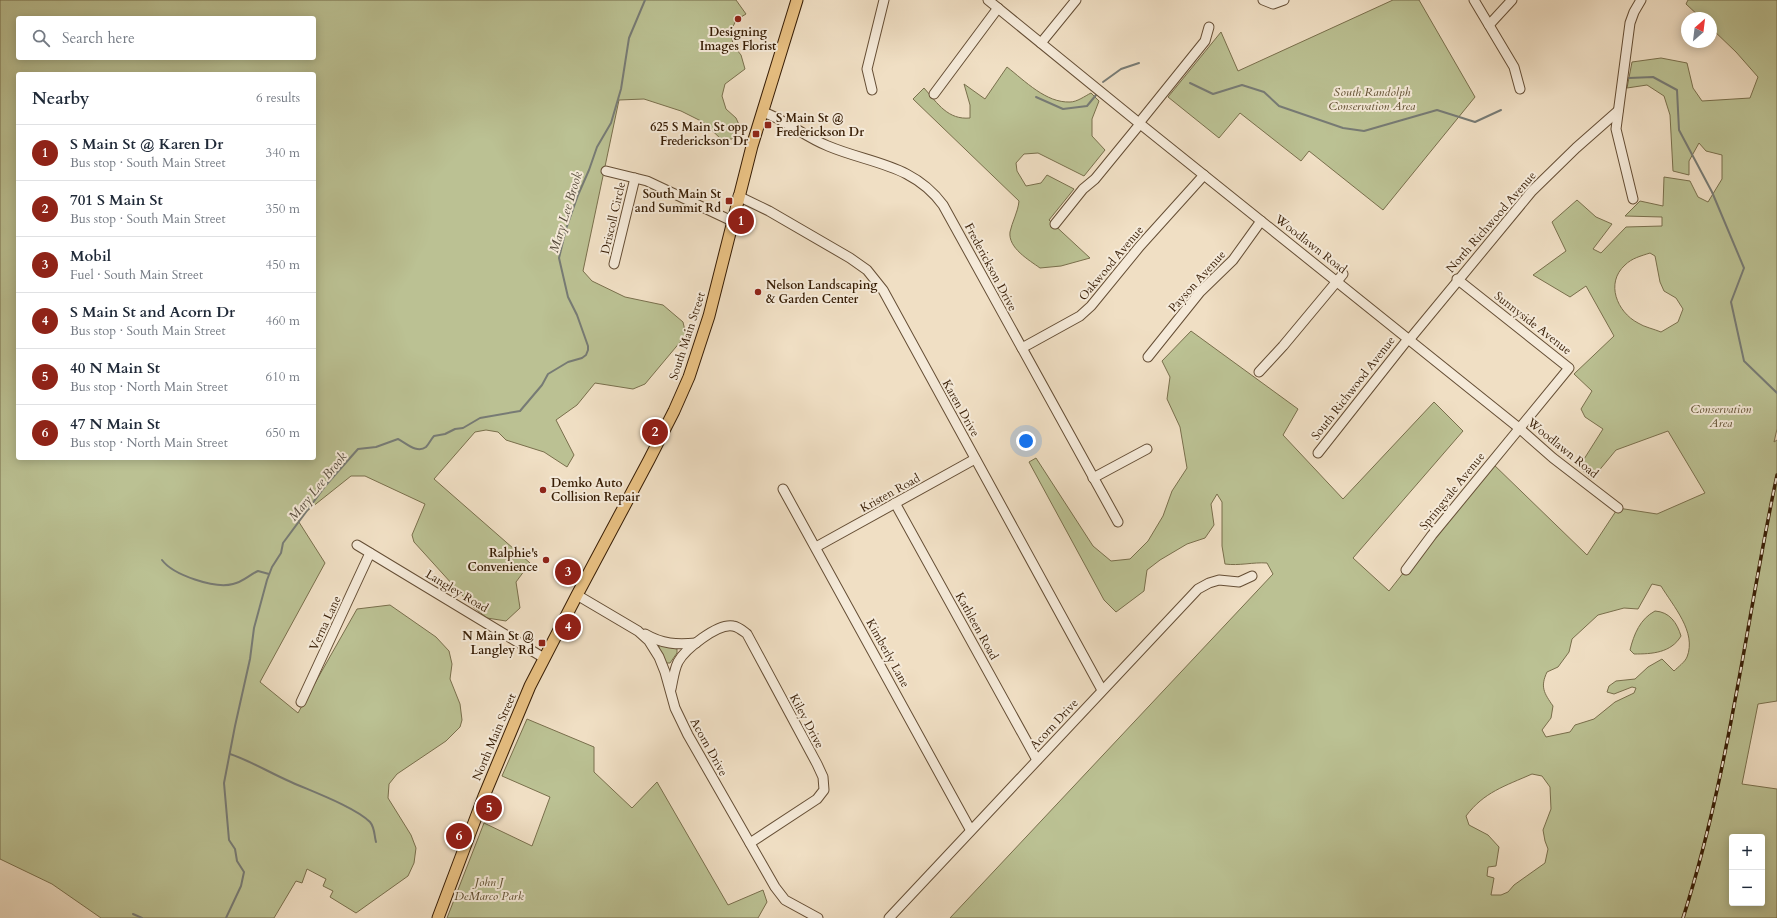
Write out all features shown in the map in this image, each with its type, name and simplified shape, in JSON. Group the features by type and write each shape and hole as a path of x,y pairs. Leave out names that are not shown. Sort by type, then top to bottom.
{"main road":[{"name":"South Main Street","path":"544,658 674,411 689,377 709,316 738,196 798,0"},
{"name":"North Main Street","path":"438,918 498,760 544,658"}],"street":[{"path":"872,90 867,69 884,0"},
{"name":"Woodlawn Road","path":"988,0 1261,221 1340,277 1408,339 1519,428 1553,458 1618,508"},
{"path":"1041,43 1076,0"},
{"path":"1263,0 1273,4 1284,0"},
{"path":"1474,0 1514,67 1520,89"},
{"path":"1489,24 1512,0"},
{"path":"1632,199 1616,129 1630,23 1641,0"},
{"path":"934,94 998,8"},
{"path":"1055,224 1083,189 1095,179 1205,41 1209,27"},
{"name":"North Richwood Avenue","path":"1408,339 1532,191 1586,139 1618,111"},
{"name":"Frederickson Drive","path":"763,112 774,116 828,147 908,174 934,191 1118,522"},
{"path":"606,171 652,184 732,221"},
{"name":"Oakwood Avenue","path":"1022,348 1080,316 1091,306 1140,246 1204,175"},
{"name":"Driscoll Circle","path":"614,264 635,178"},
{"name":"Karen Drive","path":"738,196 769,211 850,258 875,279 883,290 1102,690"},
{"name":"Payson Avenue","path":"1148,357 1200,292 1233,260 1261,221"},
{"path":"1259,372 1283,346 1340,277"},
{"name":"Sunnyside Avenue","path":"1458,279 1569,368 1519,428"},
{"name":"South Richwood Avenue","path":"1318,453 1408,339"},
{"name":"Springvale Avenue","path":"1406,570 1432,535 1519,428"},
{"path":"1093,478 1147,449"},
{"name":"Kristen Road","path":"816,547 975,459"},
{"name":"Kimberly Lane","path":"783,489 970,830"},
{"name":"Kathleen Road","path":"895,503 1038,760"},
{"name":"Langley Road","path":"357,545 544,658"},
{"name":"Verna Lane","path":"301,702 370,553"},
{"name":"Acorn Drive","path":"889,918 970,830 1038,760 1198,589 1219,580 1239,582 1252,576"},
{"name":"Acorn Drive","path":"576,595 638,631 649,640 660,657 674,708 779,895 797,908 818,918"},
{"name":"Kiley Drive","path":"670,692 678,662 696,643 719,629 732,626 747,634 823,777 824,790 817,799 750,843"},
{"name":"Kiley Drive","path":"638,631 662,642 680,645 696,643"}],"green space":[{"path":"0,0 736,0 746,14 736,20 731,31 733,45 741,55 745,69 725,84 722,96 726,109 736,118 741,129 732,139 721,139 703,122 681,111 644,99 619,100 583,271 592,281 625,297 663,305 683,322 686,335 645,384 633,389 595,383 577,405 556,420 574,455 567,467 544,452 506,440 498,432 486,430 475,432 434,479 530,563 516,582 520,608 506,621 487,618 472,606 414,542 412,535 425,504 365,476 351,476 297,519 325,563 260,682 298,713 357,609 390,605 436,637 449,651 452,664 450,679 460,704 462,720 460,727 446,741 397,774 389,784 388,798 411,835 416,848 414,863 408,876 356,913 330,897 333,891 323,886 326,879 307,869 302,883 296,881 274,918 101,918 52,884 0,859"},
{"name":"South Randolph Conservation Area","path":"1393,0 1419,0 1475,97 1383,210 1309,151 1301,161 1240,113 1219,138 1168,97 1221,32 1238,71"},
{"name":"Conservation Area","path":"1688,0 1777,0 1777,429 1774,442 1777,440 1777,701 1758,704 1742,784 1777,789 1777,918 950,918 1273,574 1267,563 1236,565 1225,564 1222,546 1222,502 1217,494 1211,504 1214,525 1205,538 1187,544 1160,560 1147,570 1144,591 1116,612 1104,600 1029,462 1036,458 1093,546 1111,561 1130,559 1148,541 1163,516 1172,491 1187,468 1180,427 1167,399 1170,377 1162,361 1191,331 1298,409 1283,435 1343,499 1434,402 1463,431 1353,558 1389,591 1491,462 1587,555 1618,508 1657,514 1705,493 1668,431 1616,450 1592,479 1579,467 1603,429 1585,417 1581,409 1592,391 1574,374 1614,336 1586,286 1570,297 1533,275 1566,251 1552,222 1577,200 1596,217 1612,224 1593,249 1601,253 1626,227 1662,226 1662,217 1625,216 1640,201 1663,206 1664,177 1690,181 1698,197 1708,202 1722,179 1722,155 1706,151 1699,143 1689,161 1689,175 1673,171 1670,115 1664,96 1647,85 1627,88 1632,62 1661,58 1687,63 1693,88 1702,101 1750,98 1758,77 1736,52 1717,34 1717,12 1695,12 1686,4","holes":["1650,253 1655,256 1660,282 1664,291 1676,298 1683,309 1678,322 1661,332 1643,326 1631,318 1624,312 1616,297 1615,288 1619,272 1631,261","1652,584 1661,586 1682,620 1689,638 1689,648 1686,659 1674,671 1662,659 1648,667 1635,679 1616,681 1609,686 1607,692 1614,694 1632,687 1636,688 1634,693 1615,702 1594,719 1575,725 1570,732 1546,737 1542,730 1551,718 1553,706 1547,697 1543,686 1547,672 1558,667 1569,652 1572,639 1598,615 1624,608 1638,609","1532,774 1542,776 1550,787 1551,809 1543,830 1548,849 1545,863 1514,885 1508,892 1501,895 1491,895 1494,878 1487,876 1488,867 1496,866 1499,847 1488,835 1469,825 1466,816 1488,795 1504,786"]},
{"path":"1007,67 1036,90 1053,99 1073,102 1091,93 1099,101 1092,119 1092,136 1105,150 1084,176 1038,153 1024,154 1016,163 1017,171 1026,186 1041,183 1047,175 1074,189 1049,220 1090,258 1061,266 1040,268 1020,253 1010,238 1010,232 1019,201 913,99 924,88 949,114 962,118 970,118 970,105 964,84 985,99"},
{"path":"1655,611 1669,616 1675,623 1681,636 1677,642 1666,649 1648,654 1634,654 1630,650 1633,638 1645,618"},
{"path":"659,645 677,649 677,653 670,663 666,663 659,649"},
{"name":"John J DeMarco Park","path":"527,719 594,747 594,772 632,808 657,782 728,905 763,890 767,902 758,918 447,918 484,823 532,846 550,797 502,776"}],"waterway":[{"name":"Mary Lee Brook","path":"226,918 241,886 244,872 237,861 235,849 229,840 224,783 250,659 254,628 272,567 281,553 283,543 326,485 358,449 376,447 398,439 415,449 423,449 434,436 463,428 480,418 520,411 542,385 548,374 568,362 582,358 586,355 588,346 577,315 568,297 559,258 566,229 578,195 597,147 611,123 621,89 629,38 645,0"},
{"path":"1103,82 1121,69 1139,63"},
{"path":"1629,78 1653,77 1677,90 1679,130 1712,192 1744,268 1731,302 1744,361 1777,393"},
{"path":"1190,83 1213,94 1242,85 1264,92 1279,106 1343,128 1364,131 1437,110 1475,122 1501,110"},
{"path":"1036,97 1063,109 1087,106 1096,95"},
{"path":"162,560 167,566 175,571 206,583 225,585 233,584 258,571 269,574"},
{"path":"230,754 332,800 363,816 372,824 376,842"},
{"name":"Mary Lee Brook","path":"133,914 142,918"}],"railway":[{"path":"1683,918 1699,864 1725,753 1777,475"}],"place":[{"name":"Designing Images Florist","path":"738,19"},
{"name":"S Main St @ Frederickson Dr","path":"768,125"},
{"name":"625 S Main St opp Frederickson Dr","path":"756,134"},
{"name":"South Main St and Summit Rd","path":"729,201"},
{"name":"S Main St @ Karen Dr","path":"741,221"},
{"name":"Nelson Landscaping & Garden Center","path":"758,292"},
{"name":"701 S Main St","path":"655,432"},
{"name":"Demko Auto Collision Repair","path":"543,490"},
{"name":"Ralphie's Convenience","path":"546,560"},
{"name":"Mobil","path":"568,572"},
{"name":"S Main St and Acorn Dr","path":"568,627"},
{"name":"N Main St @ Langley Rd","path":"542,643"},
{"name":"40 N Main St","path":"489,808"},
{"name":"47 N Main St","path":"459,836"}]}
